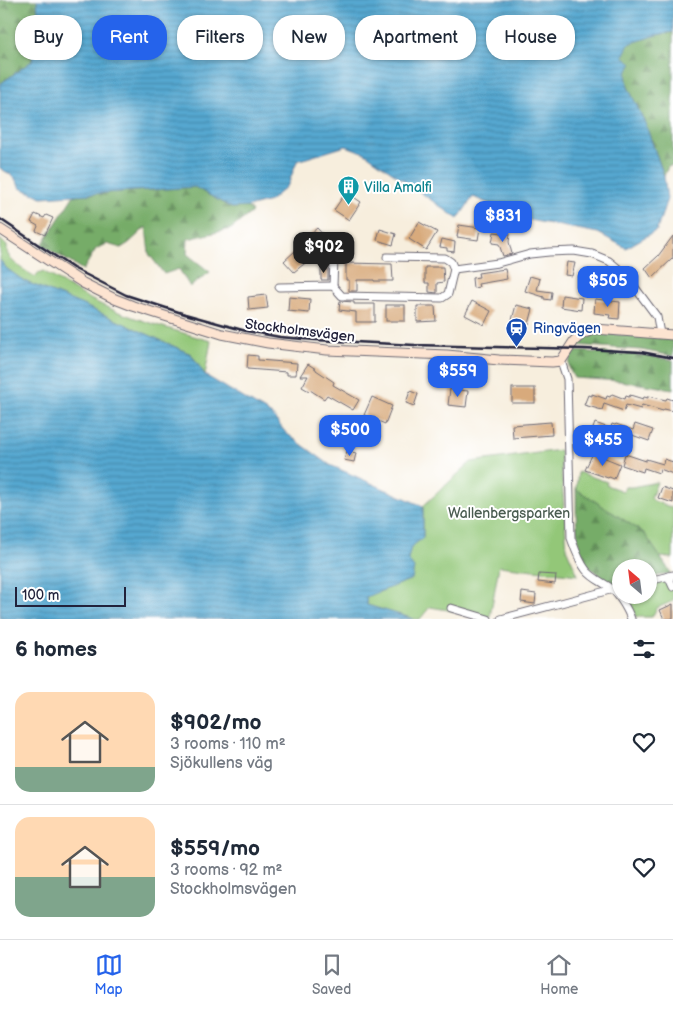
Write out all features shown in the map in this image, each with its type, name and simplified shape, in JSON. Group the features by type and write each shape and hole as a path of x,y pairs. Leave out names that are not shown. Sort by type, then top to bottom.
{"main road":[{"name":"Stockholmsvägen","path":"0,229 84,283 115,299 222,334 268,343 327,350 447,355 499,360 561,361"},
{"path":"561,361 574,341 582,334 595,329 673,335"}],"street":[{"path":"454,269 498,263 530,254 574,251 592,254 609,261 625,274 657,317 660,334"},
{"path":"334,258 333,286 342,296 442,298 448,294 454,269 451,262 445,258 387,257"},
{"path":"279,287 333,286"},
{"path":"561,361 567,378 571,538 586,570 596,580 612,590"},
{"path":"670,576 673,587"},
{"path":"501,619 612,590"},
{"path":"623,604 631,619"},
{"path":"451,608 488,619"}],"green space":[{"path":"0,0 37,0 38,15 15,15 15,60 32,61 0,84"},
{"path":"673,32 673,165 668,167 664,176 645,123 628,87 623,56 628,44"},
{"path":"195,187 232,208 248,207 252,212 231,229 188,239 187,254 210,272 190,287 179,269 164,274 149,254 146,227 121,248 107,244 96,249 83,270 42,245 74,195"},
{"path":"0,239 7,246 9,257 24,270 36,277 38,273 43,271 111,309 211,341 205,375 191,354 85,306 24,281 6,268 0,260"},
{"path":"601,333 673,339 673,356 641,350 575,345 586,336"},
{"path":"573,351 641,355 673,360 673,389 620,381 574,378 569,365"},
{"name":"Wallenbergsparken","path":"560,450 567,550 578,575 499,566 490,617 430,607 420,619 414,619 367,605 366,597 412,579 407,560 411,547 423,537 423,506 471,462"},
{"path":"578,472 607,482 606,485 623,491 625,487 657,482 651,498 673,508 673,558 660,557 644,533 576,489"},
{"path":"576,489 644,533 671,573 658,576 658,559 612,559 612,582 610,582 589,567 583,558 578,539"},
{"path":"668,580 673,591 673,601 657,608 652,617 636,617 631,604 658,604 658,582"}],"water":[{"path":"37,0 673,0 673,32 656,35 629,44 623,56 632,63 626,74 628,87 645,123 664,176 667,199 657,230 626,248 598,233 529,220 473,197 458,219 365,153 346,146 297,161 288,185 270,201 248,207 232,208 195,187 42,197 20,188 14,177 0,168 0,84 32,60 82,60 82,15 38,15"},
{"path":"0,260 6,268 24,281 85,306 191,354 205,375 272,415 286,433 330,465 423,506 423,538 411,547 408,560 414,568 412,579 366,597 367,605 414,619 0,619"}],"building":[{"name":"Villa Amalfi","path":"346,192 361,202 349,220 334,210"},
{"path":"35,214 44,218 46,215 53,218 45,235 36,231 38,226 31,222"},
{"path":"419,222 437,232 426,250 409,239"},
{"path":"459,225 480,228 478,240 457,237"},
{"path":"317,228 327,239 306,257 309,260 294,272 284,261"},
{"path":"380,229 396,234 393,245 377,240"},
{"path":"494,232 510,234 509,242 512,254 503,256 499,244 492,243"},
{"path":"673,236 673,258 652,278 645,268 658,256"},
{"path":"442,239 455,242 454,252 440,247"},
{"path":"567,262 575,263 572,276 565,275"},
{"path":"346,263 392,264 393,281 357,280 357,291 349,291 349,280 346,280"},
{"path":"425,267 443,267 444,282 437,283 437,293 429,292 429,283 425,283"},
{"path":"321,268 328,269 328,280 321,280"},
{"path":"505,269 507,279 478,284 479,287 473,288 472,278 479,277 478,273"},
{"path":"590,275 600,275 601,283 590,284"},
{"path":"530,276 540,279 537,290 552,292 551,300 525,291"},
{"path":"266,295 268,308 249,310 248,297"},
{"path":"562,295 582,298 581,310 561,307"},
{"path":"289,297 310,299 309,313 288,311"},
{"path":"595,299 620,302 619,319 609,318 610,315 594,313"},
{"path":"340,301 354,302 354,304 375,304 375,322 356,322 356,312 339,310"},
{"path":"472,301 491,311 484,325 465,315"},
{"path":"386,305 405,305 405,321 386,321"},
{"path":"516,305 533,309 529,324 524,323 524,334 516,334 516,321 512,320"},
{"path":"417,306 435,306 436,321 417,322"},
{"path":"248,355 258,356 258,360 297,363 296,375 287,375 287,372 247,369"},
{"path":"308,364 334,382 333,385 359,400 353,410 327,395 324,399 302,387 308,376 300,376"},
{"path":"512,388 535,388 535,403 512,403"},
{"path":"450,389 468,391 466,407 448,405"},
{"path":"410,391 418,394 414,406 406,403"},
{"path":"592,394 606,399 607,396 610,397 612,394 625,399 626,396 629,397 630,395 643,399 644,397 648,398 648,396 666,400 667,398 673,400 673,411 664,409 663,411 642,405 641,409 626,405 624,411 604,404 602,410 584,405 588,395 592,396"},
{"path":"372,397 392,406 385,424 364,415"},
{"path":"551,422 552,435 513,438 512,425"},
{"path":"595,423 609,428 607,437 592,431"},
{"path":"612,424 633,430 635,424 653,430 649,441 632,435 630,440 609,433"},
{"path":"347,451 356,453 354,462 344,460"},
{"path":"593,453 620,464 614,479 585,470"},
{"path":"625,454 663,464 664,459 673,462 673,474 660,469 659,473 644,468 643,472 622,465"},
{"path":"662,487 673,491 673,503 658,498"},
{"path":"539,574 556,575 555,584 538,582"},
{"path":"522,592 536,594 535,604 521,602"},
{"path":"673,604 673,618 664,619 660,610"}],"railway":[{"path":"0,219 73,268 126,295 246,331 280,337 315,340 415,345 584,349 641,352 673,358"}],"place":[{"name":"Villa Amalfi","path":"348,206"},
{"name":"Ringvägen","path":"517,347"}]}
